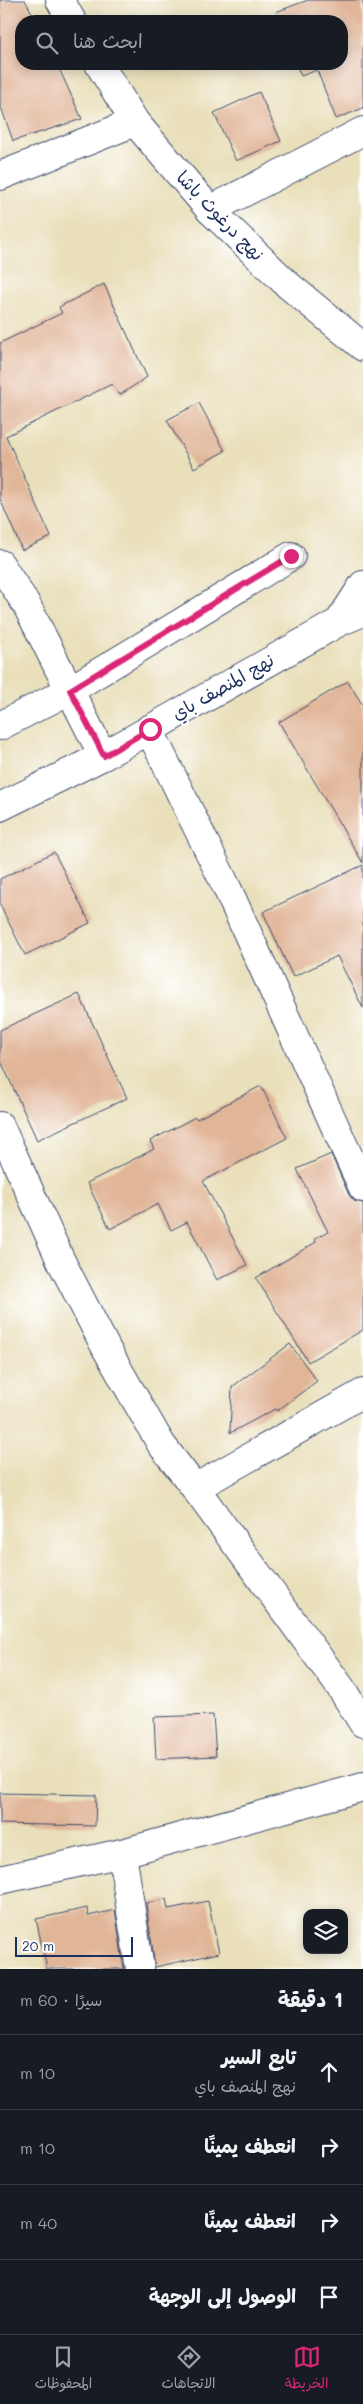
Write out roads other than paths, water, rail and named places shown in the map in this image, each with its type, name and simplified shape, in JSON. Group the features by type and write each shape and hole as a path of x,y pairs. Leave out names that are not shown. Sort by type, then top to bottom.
{"street":[{"path":"60,0 69,15"},
{"name":"نهج درغوث باشا","path":"103,70 135,122 210,210 288,285 363,347"},
{"path":"0,176 135,122"},
{"path":"210,210 363,131"},
{"path":"0,726 70,690 291,556"},
{"path":"0,564 26,604 104,756"},
{"path":"351,617 363,585"},
{"name":"نهج المنصف باي","path":"0,806 104,756 351,617"},
{"path":"150,729 228,890 363,1188"},
{"path":"0,1126 62,1261 107,1350 161,1444 341,1688 363,1723"},
{"path":"195,1488 363,1393"},
{"path":"0,1880 122,1853 363,1787"},
{"path":"122,1853 140,1969"}]}
